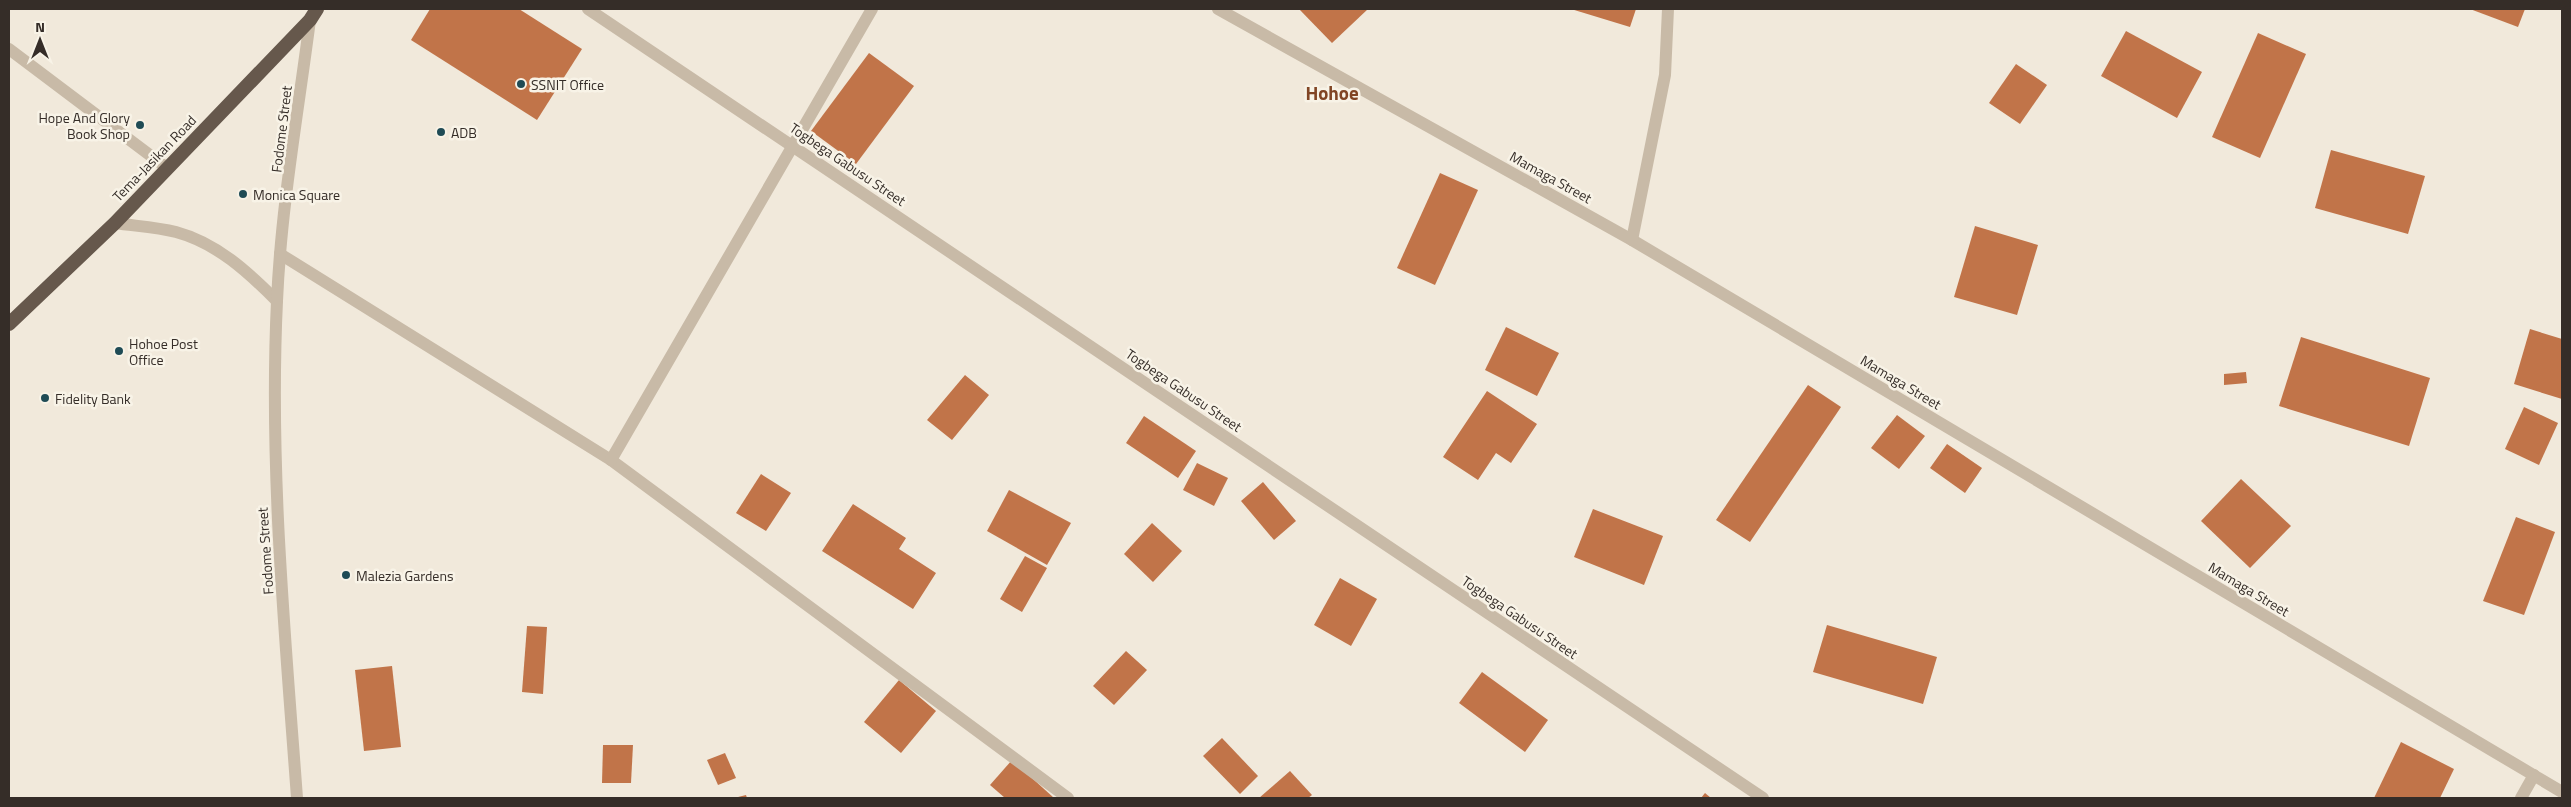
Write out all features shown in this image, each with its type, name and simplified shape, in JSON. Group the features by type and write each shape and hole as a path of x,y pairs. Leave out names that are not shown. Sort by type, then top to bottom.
{"highway":[{"name":"Tema-Jasikan Road","path":"9,324 115,223 313,14"}],"street":[{"name":"Togbega Gabusu Street","path":"588,9 792,144 1763,798"},
{"path":"611,460 792,144 872,9"},
{"name":"Mamaga Street","path":"1218,9 1632,240 2562,792"},
{"path":"1632,240 1665,75 1668,9"},
{"name":"Fodome Street","path":"297,798 277,517 275,406 277,301 280,254 313,14"},
{"path":"9,49 168,168"},
{"path":"115,223 176,232 210,246 244,269 277,301"},
{"path":"280,254 611,460 1068,798"},
{"path":"2521,798 2534,775"}],"building":[{"name":"SSNIT Office","path":"430,9 519,9 582,49 537,120 411,40"},
{"path":"1299,9 1368,9 1332,43"},
{"path":"1571,9 1636,9 1630,27"},
{"path":"2470,9 2525,9 2518,27"},
{"path":"2126,31 2202,72 2177,118 2101,76"},
{"path":"2258,33 2306,54 2260,158 2212,137"},
{"path":"869,53 914,86 856,164 811,131"},
{"path":"2016,64 2047,85 2020,124 1989,103"},
{"path":"2331,150 2425,176 2408,234 2315,208"},
{"path":"1440,173 1478,190 1435,285 1397,268"},
{"path":"1975,226 2038,245 2017,315 1954,297"},
{"path":"1506,327 1559,353 1537,396 1485,370"},
{"path":"2530,329 2562,339 2562,399 2514,384"},
{"path":"2301,337 2430,378 2409,446 2279,406"},
{"path":"2246,372 2247,383 2224,385 2224,374"},
{"path":"965,375 989,395 952,440 927,420"},
{"path":"1808,385 1841,407 1750,542 1716,520"},
{"path":"1487,391 1537,424 1511,463 1496,453 1478,480 1443,457"},
{"path":"2524,407 2558,423 2539,465 2505,449"},
{"path":"1897,415 1925,436 1899,469 1871,448"},
{"path":"1144,416 1196,451 1178,478 1126,443"},
{"path":"1947,444 1982,468 1965,493 1930,468"},
{"path":"1197,463 1228,478 1214,506 1183,490"},
{"path":"761,474 791,493 766,531 736,513"},
{"path":"2241,479 2291,526 2250,568 2201,521"},
{"path":"1263,482 1296,521 1274,540 1241,501"},
{"path":"1009,490 1071,523 1047,565 987,531"},
{"path":"853,504 906,538 899,549 936,573 913,609 822,551"},
{"path":"1593,509 1663,536 1644,585 1574,557"},
{"path":"2516,517 2555,532 2524,615 2483,601"},
{"path":"1152,523 1182,551 1153,582 1124,554"},
{"path":"1025,556 1047,568 1022,612 1000,599"},
{"path":"1340,578 1377,599 1351,646 1314,625"},
{"path":"1827,625 1937,657 1923,704 1813,672"},
{"path":"527,626 547,627 543,694 522,692"},
{"path":"1126,651 1147,670 1114,705 1093,686"},
{"path":"392,666 401,747 364,751 355,670"},
{"path":"1482,672 1548,720 1525,752 1459,703"},
{"path":"899,680 936,711 901,753 864,722"},
{"path":"1222,738 1258,776 1240,794 1203,756"},
{"path":"2401,742 2454,769 2440,798 2374,798"},
{"path":"603,745 633,745 631,783 602,783"},
{"path":"725,753 736,778 718,785 707,760"},
{"path":"1012,760 1054,798 1005,798 990,785"},
{"path":"1290,771 1312,795 1308,798 1259,798"},
{"path":"1705,793 1711,798 1701,798"},
{"path":"746,795 747,798 734,798"}],"place":[{"name":"SSNIT Office","path":"521,84"},
{"name":"Hope And Glory Book Shop","path":"140,125"},
{"name":"ADB","path":"441,132"},
{"name":"Monica Square","path":"243,194"},
{"name":"Hohoe Post Office","path":"119,351"},
{"name":"Fidelity Bank","path":"45,398"},
{"name":"Malezia Gardens","path":"346,575"}],"district":[{"name":"Hohoe","path":"1332,92"}]}
